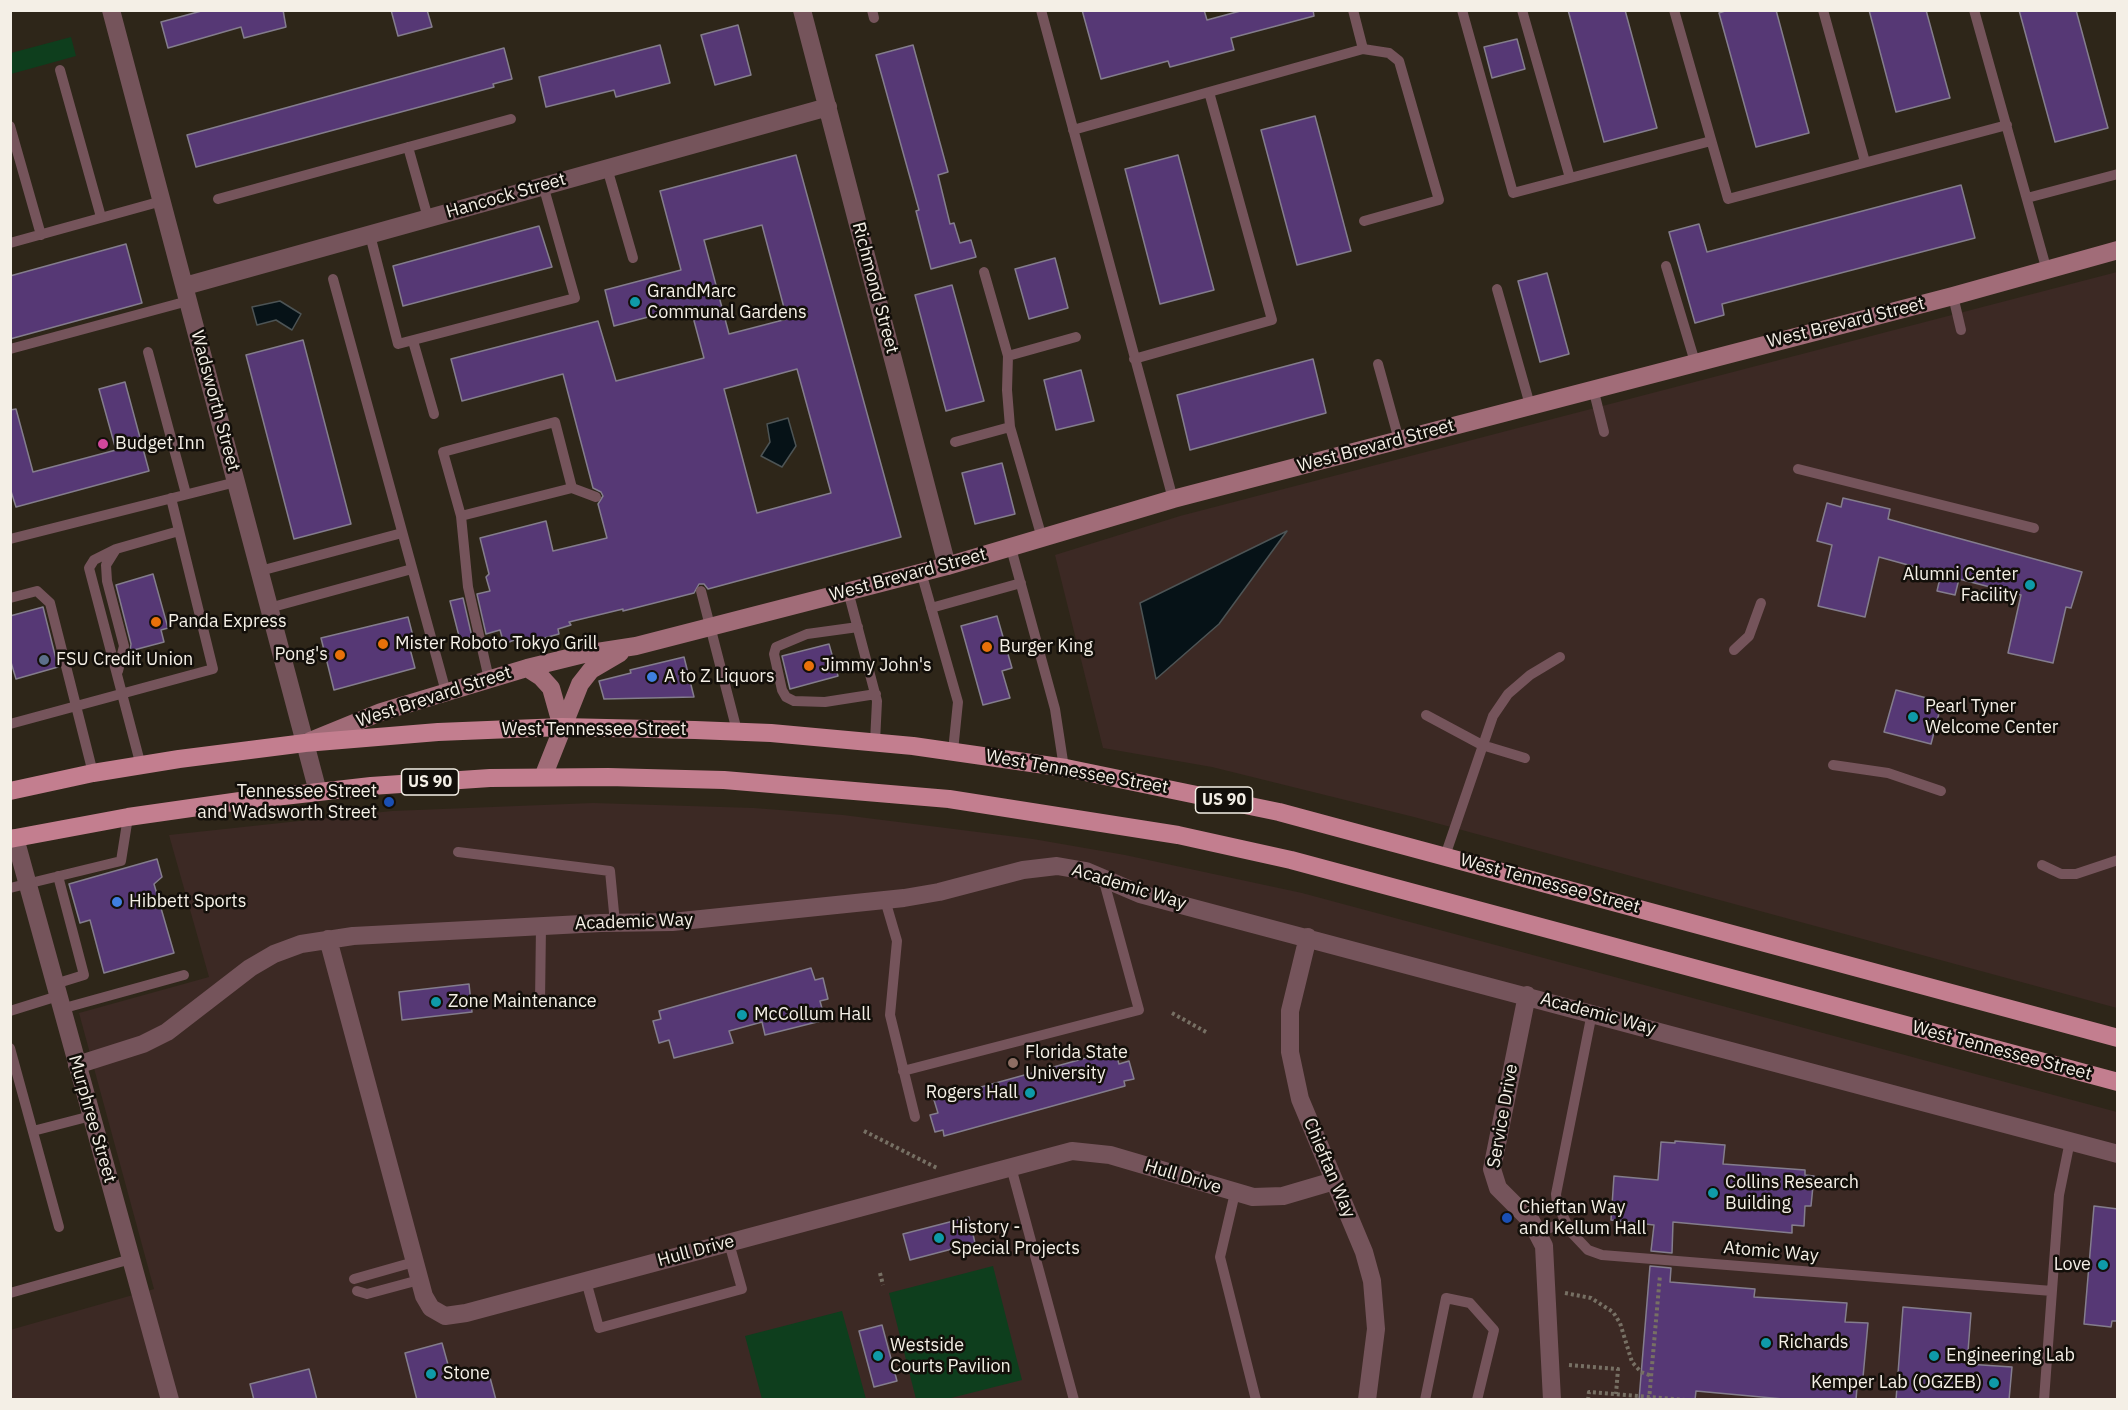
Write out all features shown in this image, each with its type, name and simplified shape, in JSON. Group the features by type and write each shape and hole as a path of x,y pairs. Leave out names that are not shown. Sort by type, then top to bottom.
{"main road":[{"name":"West Tennessee Street","path":"10,791 93,773 305,743 438,732 562,728 737,731 953,751 1064,768 1280,812 2118,1038"},
{"name":"West Tennessee Street","path":"13,839 128,817 318,792 427,782 543,777 712,779 846,788 949,799 1188,837 1291,860 2118,1082"}],"street":[{"name":"Wadsworth Street","path":"111,10 318,792"},
{"name":"Richmond Street","path":"802,11 947,566"},
{"name":"Hancock Street","path":"186,293 428,218 828,107"},
{"name":"West Brevard Street","path":"305,743 381,712 527,668 584,654 636,646 947,566 1173,499 1953,296 2118,250"},
{"name":"West Brevard Street","path":"543,777 580,684 591,670 636,646"},
{"path":"527,668 541,677 550,688 562,728"},
{"name":"Murphree Street","path":"13,839 19,886 58,996 170,1400"},
{"name":"Academic Way","path":"77,1065 151,1040 190,1016 231,982 266,959 301,944 328,939 541,926 672,922 885,900 939,892 1041,867 1071,868 1103,878 1140,894 1527,995 2118,1154"},
{"name":"Chieftan Way","path":"1308,937 1290,1011 1290,1052 1300,1099 1364,1252 1374,1298 1376,1329 1367,1400"},
{"name":"Hull Drive","path":"328,939 427,1305 445,1316 466,1313 1063,1153 1090,1151 1121,1158 1235,1193 1276,1197 1334,1181"},
{"name":"Service Drive","path":"1527,995 1492,1169 1497,1188 1526,1215 1539,1233 1545,1254 1552,1400"}],"lane":[{"path":"1041,10 1173,499"},
{"path":"1353,10 1363,49"},
{"path":"1462,10 1513,193 1711,141"},
{"path":"1522,10 1570,178"},
{"path":"1674,10 1728,199 2007,125"},
{"path":"1823,10 1865,162"},
{"path":"1974,10 2047,271"},
{"path":"1073,130 1363,49 1389,53 1400,62 1439,200 1364,221"},
{"path":"60,70 101,217"},
{"path":"1134,359 1272,320 1209,92"},
{"path":"218,199 511,119"},
{"path":"10,126 41,235"},
{"path":"408,147 428,218"},
{"path":"607,168 633,258"},
{"path":"2027,198 2118,174"},
{"path":"370,235 398,344 575,298 543,185"},
{"path":"10,243 162,201"},
{"path":"1666,266 1695,362"},
{"path":"984,272 1008,356 1010,427 1042,538"},
{"path":"333,279 446,692"},
{"path":"1497,289 1530,405"},
{"path":"10,349 186,293"},
{"path":"1953,296 1962,330"},
{"path":"1008,356 1076,337"},
{"path":"413,340 434,414"},
{"path":"148,352 186,494"},
{"path":"1378,364 1399,440"},
{"path":"1593,388 1604,432"},
{"path":"489,679 468,587 461,516 443,452 555,422 572,488"},
{"path":"955,442 1010,427"},
{"path":"1798,469 2034,528"},
{"path":"10,539 236,482"},
{"path":"461,516 572,488 596,497"},
{"path":"10,724 213,669 171,498"},
{"path":"141,766 89,568 94,560 116,549 179,531"},
{"path":"260,571 402,533"},
{"path":"1011,548 1055,709 1064,768"},
{"path":"116,549 106,566 107,581 124,646 117,674"},
{"path":"269,608 412,569"},
{"path":"921,572 958,702 953,751"},
{"path":"931,608 1021,583"},
{"path":"10,598 37,591 50,603 93,773"},
{"path":"701,591 737,731"},
{"path":"848,591 876,694 875,742"},
{"path":"1734,650 1749,636 1761,603"},
{"path":"858,627 807,634 776,647 774,654 782,690 786,697 795,700 825,702 876,694"},
{"path":"1445,856 1493,716 1508,694 1530,675 1560,657"},
{"path":"1426,715 1482,745 1525,758"},
{"path":"1833,765 1888,773 1941,791"},
{"path":"19,886 122,861 128,817"},
{"path":"458,852 610,871 615,922"},
{"path":"2042,865 2061,874 2076,874 2118,860"},
{"path":"58,876 84,975 58,996"},
{"path":"903,1071 1139,1010 1103,878"},
{"path":"885,900 897,941 890,1015 915,1117"},
{"path":"540,1002 541,926"},
{"path":"10,1011 58,996 184,975"},
{"name":"Atomic Way","path":"1592,1013 1557,1184 1557,1204 1578,1241 1588,1250 1602,1255 2052,1292"},
{"path":"10,1048 58,1227"},
{"path":"33,1131 91,1116"},
{"path":"2044,1400 2059,1196 2070,1141"},
{"path":"1011,1167 1074,1400"},
{"path":"1235,1193 1220,1257 1256,1400"},
{"path":"1539,1233 1566,1221"},
{"path":"586,1281 599,1329 742,1289 729,1243"},
{"path":"10,1293 131,1258"},
{"path":"354,1279 417,1271"},
{"path":"357,1291 368,1294 417,1271"},
{"path":"1425,1400 1446,1298 1470,1303 1494,1330 1476,1400"}],"path":[{"path":"1172,1013 1206,1032"},
{"path":"864,1131 943,1171"},
{"path":"880,1273 884,1285"},
{"path":"1650,1398 1660,1275"},
{"path":"1562,1293 1590,1298 1612,1312 1620,1323 1632,1362 1641,1372 1652,1376"},
{"path":"1569,1365 1618,1369 1616,1394"},
{"path":"1588,1400 1589,1392 1687,1400"}],"shaded area":[{"path":"2117,272 2117,1008 1414,817 1212,767 1103,748 1055,555 1180,516"},
{"path":"280,301 301,314 292,330 276,320 257,325 252,307"},
{"path":"788,418 796,446 782,467 761,456 770,442 767,424"},
{"path":"1287,531 1219,624 1156,679 1140,603"},
{"name":"Florida State University","path":"593,803 754,808 843,815 1033,839 1125,855 1302,893 2117,1112 2117,1399 12,1400 10,1330 154,1289 79,1013 209,977 169,835 392,811"}],"green space":[{"path":"71,37 76,56 11,74 11,53"},
{"path":"993,1266 1022,1380 947,1399 916,1399 889,1293"},
{"path":"842,1311 866,1399 762,1399 745,1336"}],"building":[{"path":"205,10 283,10 286,27 244,38 241,27 168,48 161,22"},
{"path":"391,10 427,10 432,27 398,36"},
{"path":"1082,10 1204,10 1207,20 1244,10 1313,10 1314,16 1231,38 1234,50 1170,67 1168,61 1101,79"},
{"path":"1568,10 1625,10 1657,128 1604,142"},
{"path":"1728,10 1776,10 1809,133 1756,147 1719,13"},
{"path":"1869,10 1926,10 1950,98 1896,112"},
{"path":"2019,10 2076,10 2108,128 2055,142"},
{"path":"738,25 751,75 715,85 701,35"},
{"path":"1517,39 1525,69 1492,78 1484,47"},
{"path":"660,45 670,83 616,97 614,90 546,107 539,77"},
{"path":"913,45 948,172 938,175 950,224 954,223 960,243 971,240 976,257 931,269 916,211 919,210 876,55"},
{"path":"504,48 512,79 493,84 494,87 196,167 187,135"},
{"path":"1315,116 1351,251 1297,265 1261,130"},
{"path":"796,155 901,537 708,589 704,584 699,584 694,593 569,622 571,625 558,629 559,634 519,645 517,639 504,644 500,630 486,634 477,594 490,591 486,577 489,574 480,538 546,521 553,551 607,538 598,504 603,496 601,492 593,488 563,374 462,401 451,359 598,321 616,381 704,358 690,306 614,326 605,290 681,270 660,191","holes":["762,225 787,319 729,334 704,240","797,369 831,493 757,513 724,389"]},
{"path":"1178,155 1214,290 1160,304 1125,169"},
{"path":"1961,185 1975,238 1722,304 1724,315 1695,323 1669,232 1699,224 1707,252"},
{"path":"539,226 552,267 403,306 393,266"},
{"path":"126,244 142,303 10,339 10,276"},
{"path":"1055,258 1068,308 1029,319 1015,269"},
{"path":"1547,273 1569,354 1540,362 1518,281"},
{"path":"952,285 984,401 946,411 915,295"},
{"path":"303,340 351,524 294,539 246,355"},
{"path":"1313,359 1326,413 1190,450 1177,395"},
{"path":"1081,370 1094,421 1056,430 1044,380"},
{"path":"125,382 149,471 16,507 10,488 10,410 16,409 33,472 116,450 99,389"},
{"path":"1002,463 1015,514 975,524 962,473"},
{"name":"Alumni Center Facility","path":"1843,498 1890,509 1888,519 2082,572 2071,608 2066,607 2053,663 2008,653 2021,595 1959,579 1955,595 1937,591 1941,574 1879,557 1865,617 1818,606 1832,545 1817,541 1827,503 1841,507"},
{"path":"153,574 168,628 161,630 164,642 130,651 131,644 116,585"},
{"path":"463,598 472,637 460,640 450,601"},
{"path":"43,607 58,667 16,679 10,659 10,616"},
{"name":"Burger King","path":"997,616 1012,668 1002,671 1010,698 983,705 961,626"},
{"path":"408,617 415,644 409,645 415,668 334,690 321,638"},
{"name":"Jimmy John's","path":"829,644 838,676 790,689 782,656"},
{"name":"A to Z Liquors","path":"684,657 694,697 604,699 599,681 631,673 630,670"},
{"name":"Pearl Tyner Welcome Center","path":"1896,690 1942,702 1931,744 1884,732"},
{"name":"Hibbett Sports","path":"157,859 162,877 154,884 174,953 104,973 90,920 80,923 69,884"},
{"name":"McCollum Hall","path":"811,968 815,980 823,978 828,999 820,1001 825,1020 765,1035 762,1022 729,1031 733,1043 674,1058 669,1040 659,1043 653,1021 661,1019 659,1011"},
{"name":"Zone Maintenance","path":"469,984 472,1012 402,1020 399,992"},
{"name":"Rogers Hall","path":"1115,1050 1119,1064 1129,1061 1134,1079 1124,1081 1125,1086 944,1136 943,1130 935,1132 930,1115 938,1113 934,1100"},
{"name":"Collins Research Building","path":"1675,1141 1725,1145 1723,1164 1805,1170 1805,1175 1814,1176 1811,1206 1805,1206 1804,1226 1792,1225 1792,1233 1673,1222 1672,1253 1651,1251 1654,1225 1611,1220 1614,1176 1658,1180 1661,1142 1675,1143"},
{"name":"Love","path":"2094,1206 2118,1209 2118,1321 2112,1321 2111,1327 2084,1324"},
{"name":"History - Special Projects","path":"969,1217 975,1243 910,1260 903,1234"},
{"name":"Richards","path":"1650,1266 1671,1268 1670,1282 1755,1289 1754,1297 1847,1303 1845,1322 1868,1323 1862,1388 1857,1387 1856,1400 1794,1400 1696,1391 1695,1400 1639,1400"},
{"name":"Engineering Lab","path":"1903,1307 1971,1313 1967,1364 2012,1367 2009,1400 1896,1400"},
{"name":"Westside Courts Pavilion","path":"882,1325 897,1381 874,1387 859,1331"},
{"name":"Stone","path":"442,1343 452,1379 488,1370 496,1400 417,1400 405,1353"},
{"path":"309,1369 317,1400 254,1400 250,1384"}],"place":[{"name":"GrandMarc Communal Gardens","path":"635,302"},
{"name":"Budget Inn","path":"103,444"},
{"name":"Alumni Center Facility","path":"2030,585"},
{"name":"Panda Express","path":"156,622"},
{"name":"Mister Roboto Tokyo Grill","path":"383,644"},
{"name":"Burger King","path":"987,647"},
{"name":"Pong's","path":"340,655"},
{"name":"FSU Credit Union","path":"44,660"},
{"name":"Jimmy John's","path":"809,666"},
{"name":"A to Z Liquors","path":"652,677"},
{"name":"Pearl Tyner Welcome Center","path":"1913,717"},
{"name":"Tennessee Street and Wadsworth Street","path":"389,802"},
{"name":"Hibbett Sports","path":"117,902"},
{"name":"Zone Maintenance","path":"436,1002"},
{"name":"McCollum Hall","path":"742,1015"},
{"name":"Florida State University","path":"1013,1063"},
{"name":"Rogers Hall","path":"1030,1093"},
{"name":"Collins Research Building","path":"1713,1193"},
{"name":"Chieftan Way and Kellum Hall","path":"1507,1218"},
{"name":"History - Special Projects","path":"939,1238"},
{"name":"Love","path":"2103,1265"},
{"name":"Richards","path":"1766,1343"},
{"name":"Westside Courts Pavilion","path":"878,1356"},
{"name":"Engineering Lab","path":"1934,1356"},
{"name":"Stone","path":"431,1374"},
{"name":"Kemper Lab (OGZEB)","path":"1994,1383"}]}
